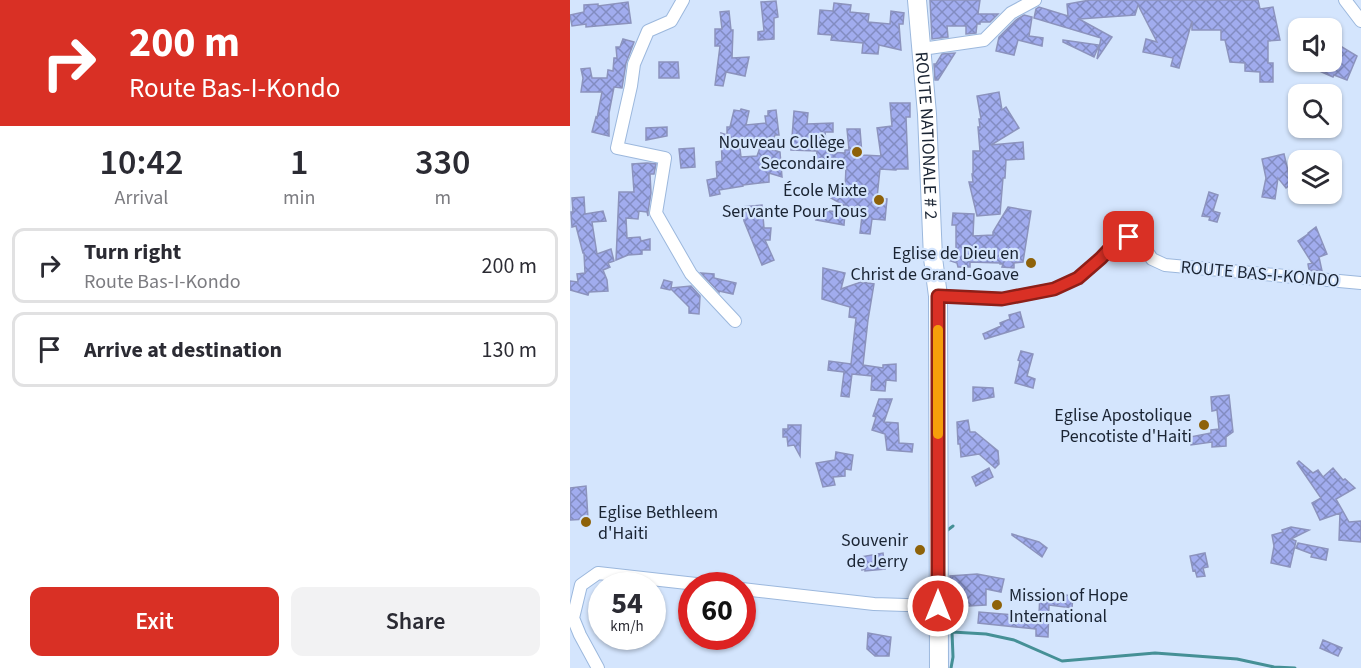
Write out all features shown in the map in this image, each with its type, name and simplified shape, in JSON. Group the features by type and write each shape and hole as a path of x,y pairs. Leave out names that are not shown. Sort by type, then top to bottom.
{"main road":[{"name":"ROUTE NATIONALE # 2","path":"917,0 927,114 933,258 938,296 939,668"}],"street":[{"path":"683,0 671,21 648,31 634,64 617,148 665,158 656,213 691,274 735,321"},
{"path":"922,49 984,40 1011,13 1035,0"},
{"path":"1345,0 1361,21"},
{"name":"ROUTE BAS-I-KONDO","path":"938,296 1002,299 1054,289 1078,278 1118,240 1129,237 1140,241 1152,259 1165,265 1361,283"},
{"path":"598,668 572,619 581,585 598,573 678,582"},
{"path":"756,591 874,604 938,606"}],"building":[{"path":"930,0 980,0 978,14 998,14 990,22 977,24 976,33 966,34 966,26 947,26 948,37 932,39"},
{"path":"1090,0 1258,0 1260,9 1273,7 1280,40 1268,41 1268,63 1273,63 1273,82 1260,82 1260,72 1245,71 1245,63 1230,62 1225,40 1221,40 1221,30 1192,30 1192,21 1179,68 1171,66 1173,58 1143,52 1146,39 1157,42 1138,5 1135,15 1079,19 1112,37 1097,59 1101,38 1034,18 1036,9 1039,7 1068,16 1067,4"},
{"path":"776,1 778,17 774,18 774,39 758,40 758,32 764,31 761,2"},
{"path":"628,2 631,23 572,26 570,15 584,12 584,5 598,4 598,6"},
{"path":"834,3 851,5 850,12 869,14 868,22 890,24 891,11 904,13 903,24 899,24 901,50 879,45 878,54 862,53 863,43 831,40 832,35 818,34 820,10 833,11"},
{"path":"729,11 731,30 733,30 732,58 749,57 745,76 726,72 723,86 715,85 720,46 715,46 715,29 722,29 720,12"},
{"path":"1024,15 1032,17 1029,36 1043,38 1042,46 1018,40 1014,55 996,51 999,37"},
{"path":"623,39 634,42 626,63 622,88 614,87 609,113 609,136 592,132 602,92 581,92 583,78 581,69 590,68 592,78 607,78 608,70 613,71 614,58 617,58 616,47 620,47"},
{"path":"1063,40 1099,45 1094,57"},
{"path":"1342,47 1357,56 1347,80 1334,75 1333,77 1322,72 1342,72"},
{"path":"955,53 938,80 935,80 934,64 942,54"},
{"path":"659,62 678,62 679,78 659,78"},
{"path":"999,92 1002,110 1006,107 1019,128 991,145 1023,142 1024,159 1006,160 1000,214 977,216 969,182 973,182 973,151 980,151 978,127 980,127 979,119 981,119 977,96"},
{"path":"890,103 910,103 910,117 906,117 908,169 880,169 877,198 887,199 885,220 872,219 870,234 860,233 862,216 864,216 862,212 856,212 829,197 835,185 845,190 846,167 816,165 817,151 791,150 794,111 808,113 807,124 833,123 833,132 825,132 827,152 845,153 845,150 849,150 847,129 860,129 862,155 881,156 877,128 892,126"},
{"path":"741,109 749,111 746,125 766,123 765,116 768,116 768,111 776,110 779,135 775,135 770,149 780,152 782,177 769,173 769,182 719,190 720,194 710,196 707,180 717,178 716,162 722,161 721,133 727,135 727,127 730,127 734,110 740,111","holes":["761,139 760,142 762,142 757,156 741,157 739,140"]},
{"path":"667,127 667,136 646,140 646,128"},
{"path":"694,148 695,167 681,168 679,149"},
{"path":"1284,154 1288,171 1288,186 1286,188 1278,178 1275,199 1262,197 1266,178 1262,159"},
{"path":"632,164 656,164 654,174 650,174 651,193 648,216 647,212 639,211 638,219 626,218 627,238 640,237 641,241 650,239 650,250 642,250 642,254 628,255 616,260 619,192 634,192"},
{"path":"1209,192 1218,195 1213,211 1220,213 1217,222 1209,220 1210,217 1202,216"},
{"path":"584,197 585,214 603,211 606,221 592,222 597,254 611,249 614,261 608,263 610,267 603,270 608,291 589,292 588,295 570,290 570,281 578,282 577,274 585,273 584,253 576,226 572,227 571,212 573,212 572,198"},
{"path":"762,205 764,228 771,228 770,240 765,240 774,260 762,265 744,221 742,207"},
{"path":"1008,207 1031,211 1023,262 1014,263 1014,268 1002,267 1003,264 1000,263 970,262 970,267 958,267 957,263 945,259 945,250 956,253 956,225 952,225 953,213 974,214 973,236 993,235"},
{"path":"822,210 845,213 844,225 816,220"},
{"path":"1316,227 1327,254 1319,257 1322,271 1309,270 1308,264 1312,263 1298,241"},
{"path":"823,268 845,273 841,289 861,282 874,284 863,365 883,368 883,365 896,364 896,381 886,380 885,391 871,390 872,376 852,374 849,397 841,396 844,372 828,370 829,361 851,364 856,318 849,317 850,307 822,299"},
{"path":"701,273 714,274 714,278 736,283 733,294 719,292"},
{"path":"664,280 672,282 671,288 691,286 700,296 699,314 689,313 689,307 671,289 661,288"},
{"path":"1020,312 1024,327 985,339 983,334 1001,326 1000,323 1010,319 1009,315"},
{"path":"1021,351 1033,354 1027,376 1035,379 1033,388 1015,383"},
{"path":"973,387 993,388 994,397 973,401"},
{"path":"1229,395 1233,432 1226,437 1226,446 1212,447 1212,442 1191,445 1190,437 1219,429 1217,410 1212,411 1211,397"},
{"path":"879,399 892,399 884,422 898,423 899,443 913,444 912,452 887,450 885,434 872,430 876,417 873,416"},
{"path":"968,420 970,432 975,432 998,451 999,464 995,468 979,454 961,457 957,422"},
{"path":"788,425 801,425 800,456 794,445 788,446 787,437 783,437 783,429 788,429"},
{"path":"836,452 853,455 851,470 845,469 845,476 833,477 835,485 823,487 816,463 835,460"},
{"path":"1299,461 1313,473 1318,470 1323,477 1333,468 1343,480 1345,479 1355,488 1336,499 1349,522 1361,521 1361,542 1339,540 1340,513 1320,520 1312,503 1321,498 1297,463"},
{"path":"989,468 993,477 976,486 972,477"},
{"path":"586,486 588,519 570,520 570,488"},
{"path":"1291,527 1309,530 1291,539 1296,541 1290,567 1271,563 1274,546 1272,535"},
{"path":"1012,535 1039,542 1047,548 1042,557"},
{"path":"1298,543 1328,549 1326,560 1311,557 1312,554 1296,548"},
{"path":"883,553 885,569 862,570 860,557"},
{"path":"1205,553 1208,567 1203,568 1205,576 1197,577 1195,570 1193,571 1190,556"},
{"path":"977,574 1004,579 1001,592 986,589 986,605 950,607 950,576"},
{"path":"1040,592 1073,596 1072,608 1049,605 1048,637 1036,636 1036,629 978,623 979,612 1037,617"},
{"path":"868,633 891,637 889,656 875,656 867,649"},
{"path":"1323,640 1342,648 1338,656 1320,648"}],"waterway":[{"path":"945,532 953,526"},
{"path":"951,668 952,632 986,634 1014,640 1062,661 1155,653 1237,659 1274,667 1295,668"}],"slow traffic":[{"path":"938,330 938,434"}],"place":[{"name":"Nouveau Collège Secondaire","path":"857,152"},
{"name":"École Mixte Servante Pour Tous","path":"879,200"},
{"name":"Eglise de Dieu en Christ de Grand-Goave","path":"1031,263"},
{"name":"Eglise Apostolique Pencotiste d'Haiti","path":"1204,425"},
{"name":"Eglise Bethleem d'Haiti","path":"586,522"},
{"name":"Souvenir de Jerry","path":"920,550"},
{"name":"Mission of Hope International","path":"997,605"}],"route":[{"path":"938,606 938,296 1002,299 1054,289 1078,278 1118,240 1129,237"}]}
